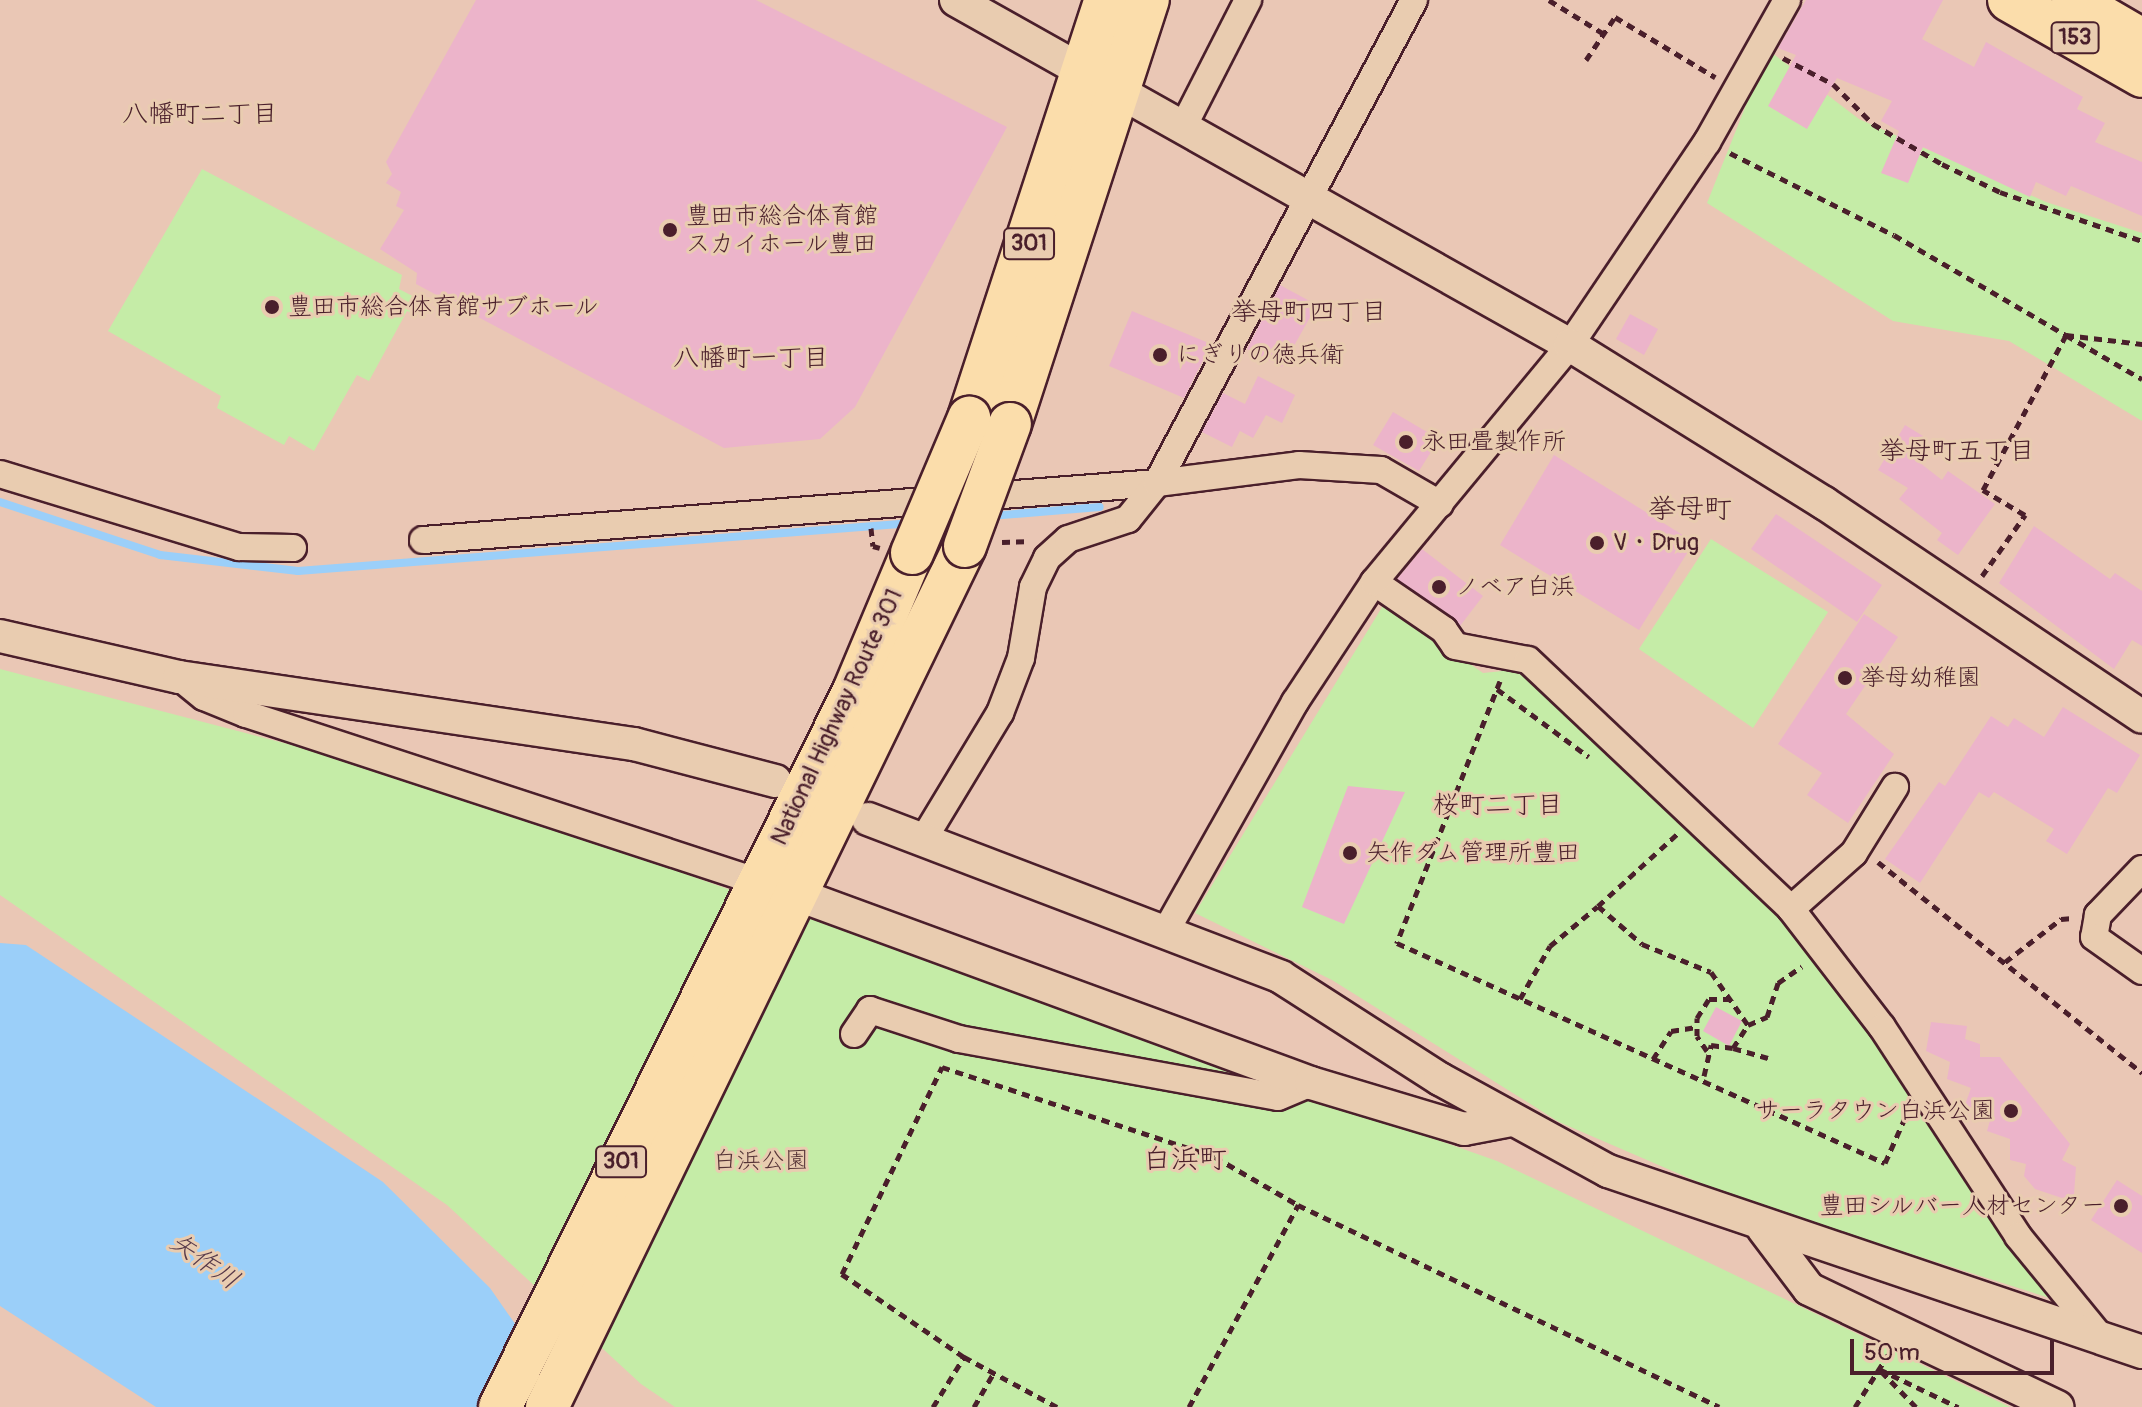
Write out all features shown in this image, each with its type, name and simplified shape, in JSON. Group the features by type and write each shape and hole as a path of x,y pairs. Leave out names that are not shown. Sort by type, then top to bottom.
{"highway":[{"name":"National Highway Route 301","path":"547,1407 792,913 965,546 1023,264 1080,66 1106,0"},
{"name":"National Highway Route 301","path":"500,1407 854,691 912,553 990,421 1118,91 1148,0"},
{"name":"153","path":"2009,0 2142,76"},
{"name":"153","path":"2089,4 2142,40"}],"street":[{"path":"956,0 1080,66 1118,91 1307,194 1570,345 1824,503 2142,717"},
{"path":"1183,127 1248,0"},
{"path":"923,840 1000,713 1021,658 1033,587 1047,558 1068,539 1128,519 1157,483 1307,194 1414,0"},
{"path":"1167,929 1295,702 1374,582 1570,345 1707,142 1787,0"},
{"path":"423,540 1157,483 1360,464 1439,506"},
{"path":"0,474 239,547 293,548"},
{"path":"1374,582 1444,630 1455,646 1528,660 1791,909 1882,1027 2018,1236 2099,1335"},
{"path":"0,636 179,677 634,744 775,781"},
{"path":"179,677 204,697 246,714 750,900"},
{"path":"1791,909 1833,871 1861,854 1895,787"},
{"path":"868,819 1167,929 1295,984 1511,1120 1608,1171 1763,1228 2099,1335 2142,1352"},
{"path":"2142,869 2098,915 2094,937 2142,971"},
{"path":"792,913 1311,1083 1464,1129 1511,1120"},
{"path":"854,1034 870,1010 959,1039 1278,1097 1311,1083"},
{"path":"1763,1228 1809,1289 2057,1407"}],"path":[{"path":"1549,0 1604,34"},
{"path":"1586,60 1615,17 1736,90"},
{"path":"1761,46 1833,84 1873,124 1942,164 2000,192 2142,241"},
{"path":"1707,142 1894,235 2142,379"},
{"path":"2066,335 2142,344"},
{"path":"1974,586 2025,515 1983,490 2066,335"},
{"path":"1509,658 1397,943 1885,1163 1909,1108 1901,1096"},
{"path":"1520,999 1550,946 1694,819"},
{"path":"1861,854 2005,962 2142,1073"},
{"path":"1598,906 1653,950 1711,972 1748,1025"},
{"path":"2005,962 2061,919 2098,915"},
{"path":"1733,1048 1748,1025 1767,1017 1778,983 1807,963 1815,975"},
{"path":"1707,1051 1697,1027 1709,999 1730,999"},
{"path":"1653,1059 1671,1031 1697,1027"},
{"path":"1704,1076 1707,1051 1711,1045 1768,1058"},
{"path":"1057,1407 964,1357 842,1274 942,1067 1215,1157 1298,1205 1719,1407"},
{"path":"1189,1407 1298,1205"},
{"path":"1855,1407 1891,1350"},
{"path":"933,1407 964,1357"},
{"path":"1879,1369 1916,1407"},
{"path":"1879,1369 1958,1407"},
{"path":"974,1407 994,1373"}],"green space":[{"path":"1768,50 1859,119 2046,202 2142,233 2142,421 2009,341 1893,321 1707,203"},
{"name":"豊田市総合体育館サブホール","path":"202,169 402,275 399,289 424,302 417,315 407,311 369,381 357,375 314,451 289,436 284,445 217,408 221,396 108,331"},
{"path":"1711,539 1828,612 1753,728 1639,649"},
{"path":"1384,604 1483,673 1522,669 1698,813 1812,950 2062,1302 1735,1198 1559,1122 1332,980 1195,913"},
{"name":"白浜公園","path":"0,669 403,774 1497,1161 2010,1407 675,1407 641,1384 447,1205 0,895"}],"water":[{"name":"矢作川","path":"0,943 26,945 383,1182 490,1288 573,1407 156,1407 0,1306"}],"building":[{"name":"豊田市総合体育館 スカイホール豊田","path":"476,0 756,0 1007,127 855,407 820,439 724,448 416,284 417,273 380,249 404,210 396,206 401,192 386,183 392,174 386,162"},
{"path":"1806,0 1943,0 1922,39 1974,67 1986,42 2083,97 2077,109 2105,123 2095,142 2142,162 2142,216 2071,186 2066,196 2036,182 2030,197 1923,147 1908,183 1881,173 1899,131 1881,121 1892,101 1837,78 1807,129 1768,106 1796,55 1778,48"},
{"path":"1280,285 1317,305 1282,367 1247,349"},
{"name":"にぎりの徳兵衛","path":"1132,311 1211,344 1184,398 1109,366"},
{"path":"1630,314 1658,329 1644,355 1616,339"},
{"path":"1258,376 1295,395 1282,423 1266,415 1253,438 1240,431 1232,447 1202,432 1223,393 1245,404"},
{"name":"永田畳製作所","path":"1393,412 1439,439 1419,471 1373,445"},
{"path":"1905,425 1923,436 1911,456 1942,480 1948,471 1995,504 1958,555 1937,540 1942,533 1899,499 1908,488 1878,470"},
{"name":"V・Drug","path":"1554,455 1694,542 1639,630 1500,545"},
{"path":"1776,514 1882,585 1857,622 1751,549"},
{"path":"2034,526 2110,579 2115,573 2142,591 2142,646 2132,640 2114,669 1999,583"},
{"name":"ノベア白浜","path":"1422,549 1483,596 1460,626 1397,579"},
{"path":"1864,614 1898,637 1846,714 1894,754 1848,823 1807,795 1822,773 1778,744"},
{"path":"2063,707 2140,755 2117,793 2108,788 2067,854 2046,841 2054,829 1994,792 1989,798 1979,792 1920,883 1885,859 1939,782 1945,786 1991,716 2008,727 2014,718 2044,737"},
{"name":"矢作ダム管理所豊田","path":"1348,786 1405,792 1344,924 1302,907"},
{"path":"1716,1007 1742,1021 1729,1046 1703,1031"},
{"name":"サーラタウン白浜公園","path":"1931,1022 1967,1026 1965,1039 1980,1044 1980,1057 2000,1057 2070,1144 2062,1160 2076,1167 2074,1194 2062,1198 2035,1189 2024,1176 2026,1164 2010,1160 2010,1139 1987,1131 1991,1117 1965,1105 1971,1088 1947,1079 1950,1062 1926,1051"},
{"name":"豊田シルバー人材センター","path":"2117,1180 2142,1196 2142,1253 2091,1220"}],"waterway":[{"path":"0,502 160,555 298,571 912,523"},
{"path":"990,516 1100,507"}],"place":[{"name":"豊田市総合体育館 スカイホール豊田","path":"670,230"},
{"name":"豊田市総合体育館サブホール","path":"272,307"},
{"name":"にぎりの徳兵衛","path":"1160,355"},
{"name":"永田畳製作所","path":"1406,442"},
{"name":"V・Drug","path":"1597,543"},
{"name":"ノベア白浜","path":"1439,587"},
{"name":"挙母幼稚園","path":"1845,678"},
{"name":"矢作ダム管理所豊田","path":"1350,853"},
{"name":"サーラタウン白浜公園","path":"2011,1111"},
{"name":"豊田シルバー人材センター","path":"2121,1206"}],"district":[{"name":"八幡町二丁目","path":"200,115"},
{"name":"挙母町四丁目","path":"1309,313"},
{"name":"八幡町一丁目","path":"751,359"},
{"name":"挙母町五丁目","path":"1957,452"},
{"name":"挙母町","path":"1690,510"},
{"name":"桜町二丁目","path":"1498,806"},
{"name":"白浜町","path":"1185,1160"}]}
